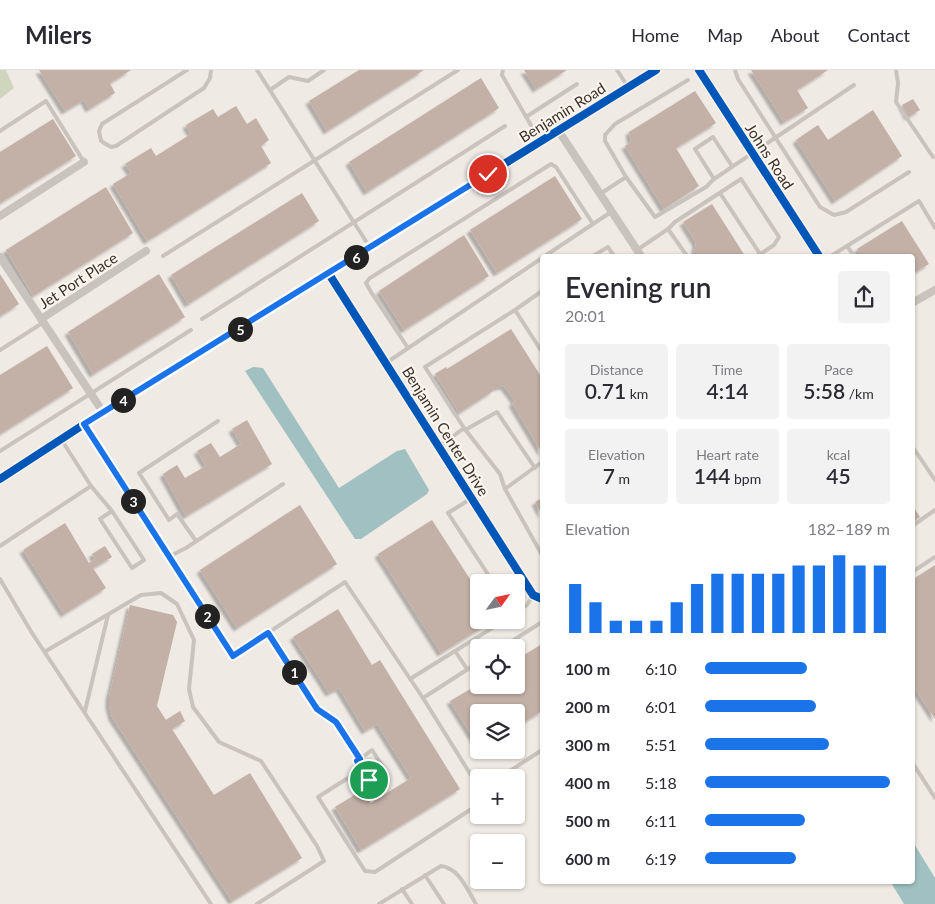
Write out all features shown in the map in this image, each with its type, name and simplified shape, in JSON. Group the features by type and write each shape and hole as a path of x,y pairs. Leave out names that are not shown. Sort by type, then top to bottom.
{"street":[{"name":"Benjamin Road","path":"0,479 103,412 329,274 656,70"},
{"name":"Johns Road","path":"699,70 818,254"},
{"path":"558,130 639,253"},
{"path":"0,216 84,162"},
{"name":"Jet Port Place","path":"103,412 43,320 146,251"},
{"path":"0,257 43,320"},
{"name":"Benjamin Center Drive","path":"329,274 533,595"},
{"path":"915,301 935,290"},
{"path":"533,595 540,598"}],"lane":[{"path":"188,70 102,124 99,131 101,141 110,147 116,146 204,88 210,78 211,70"},
{"path":"257,70 370,248"},
{"path":"289,70 289,77"},
{"path":"270,90 289,77 308,81 324,70"},
{"path":"163,256 314,159 458,70"},
{"path":"503,70 502,76 540,141"},
{"path":"617,70 628,87"},
{"path":"735,70 738,79 820,207 834,215 846,212 910,172"},
{"path":"896,70 898,83 896,102 932,157"},
{"path":"688,80 616,124 605,135 605,141 626,177 655,217 706,187 714,179 752,152 854,85"},
{"path":"526,117 577,84"},
{"path":"0,131 46,101 84,162"},
{"path":"202,319 505,126"},
{"path":"714,179 695,149 713,137 732,166"},
{"path":"408,348 366,283 370,278 552,164 556,167 593,224"},
{"path":"600,194 626,177"},
{"path":"639,253 675,222 741,179 779,237 774,245 760,254"},
{"path":"720,193 757,254"},
{"path":"834,254 919,201 935,228"},
{"path":"548,254 612,212"},
{"path":"668,229 686,254"},
{"path":"848,246 853,254"},
{"path":"596,254 608,247 613,254"},
{"path":"386,363 540,260"},
{"path":"540,292 426,367 465,429 500,474 505,489 540,551"},
{"path":"515,310 540,349"},
{"path":"0,350 43,320"},
{"path":"0,451 190,330"},
{"path":"439,446 465,429 497,412 535,468"},
{"path":"196,541 177,514 169,520 139,473 218,421"},
{"path":"84,424 233,656 345,582 423,698 470,774"},
{"path":"62,439 91,486 112,511 144,560 132,568 100,518 112,511"},
{"path":"915,450 935,480"},
{"path":"505,489 540,464"},
{"path":"168,557 283,484"},
{"path":"0,546 91,486"},
{"path":"472,498 448,513 488,574"},
{"path":"915,524 935,510"},
{"path":"915,570 935,557"},
{"path":"0,579 211,904"},
{"path":"46,651 141,595 161,593 177,604 194,640 189,689 193,707 219,742 261,761 317,846 324,861 256,904"},
{"path":"525,606 533,595"},
{"path":"85,711 108,615"},
{"path":"515,639 540,623"},
{"path":"410,679 490,629"},
{"path":"268,633 317,709 336,722 360,759"},
{"path":"455,651 467,669"},
{"path":"423,698 470,667"},
{"path":"372,750 385,770 369,780 357,761 360,759 372,750"},
{"path":"513,769 540,751"},
{"path":"915,767 935,798"},
{"path":"362,769 318,797 365,871 375,872 470,810"},
{"path":"379,904 441,866 449,867 457,873 476,904"},
{"path":"425,875 444,904"},
{"path":"402,889 412,904"}],"green space":[{"path":"0,70 6,70 14,88 0,99"}],"water":[{"path":"253,367 263,368 339,488 397,451 405,449 429,490 427,494 361,539 355,539 245,371"},
{"path":"915,845 935,878 935,904 904,904 892,884 915,884"}],"building":[{"path":"39,70 131,70 110,83 115,93 89,109 84,100 65,111"},
{"path":"359,70 424,70 327,131 309,101"},
{"path":"524,70 567,70 536,89"},
{"path":"751,70 828,70 797,90 808,108 784,122"},
{"path":"481,78 499,108 367,192 349,162"},
{"path":"695,91 716,123 676,148 699,186 664,209 625,146 631,142 629,132"},
{"path":"913,99 920,110 908,117 902,105"},
{"path":"236,106 247,124 256,118 269,140 261,146 271,163 147,241 113,184 131,173 125,164 151,148 156,156 191,134 186,125 213,109 218,117"},
{"path":"873,110 902,156 835,201 796,140 818,125 828,140"},
{"path":"53,119 76,156 0,203 0,152"},
{"path":"555,176 582,219 497,273 470,230"},
{"path":"106,187 133,233 33,296 6,250"},
{"path":"302,193 319,221 188,304 171,275"},
{"path":"712,204 744,254 694,254 696,243 683,222"},
{"path":"902,221 929,264 915,272 915,254 861,254 857,249"},
{"path":"464,235 489,276 404,330 379,291"},
{"path":"0,274 19,304 0,316"},
{"path":"159,274 185,317 93,374 68,332"},
{"path":"511,329 540,375 540,450 512,403 515,401 504,386 494,388 493,391 459,413 435,374 446,367 447,369"},
{"path":"47,346 73,388 0,434 0,375"},
{"path":"247,420 272,464 186,516 163,474 177,465 185,478 206,466 197,451 211,443 220,457 241,444 232,429"},
{"path":"540,499 540,511 535,502"},
{"path":"300,505 337,564 237,628 200,570"},
{"path":"915,510 920,517 915,520"},
{"path":"432,520 470,579 470,629 480,629 441,653 378,554"},
{"path":"65,523 89,563 95,559 92,554 105,546 112,557 93,568 106,588 64,614 23,550"},
{"path":"935,565 935,719 915,689 915,578"},
{"path":"130,605 173,615 177,622 157,706 166,720 180,711 185,721 172,729 214,795 250,773 302,858 232,901 112,717 109,697"},
{"path":"338,609 372,665 380,660 460,789 361,850 335,807 363,790 371,803 411,778 377,724 365,731 339,688 329,693 293,637"},
{"path":"540,645 540,712 525,721 525,704 470,704 470,733 450,701 470,689 470,694 525,694 525,654"}],"cycle path":[{"path":"0,479 103,412 656,70"},
{"path":"699,70 818,254"},
{"path":"329,274 533,595 540,598"}],"route":[{"path":"369,780 357,761 360,759 336,722 317,709 268,633 233,656 84,424 488,174"}]}
